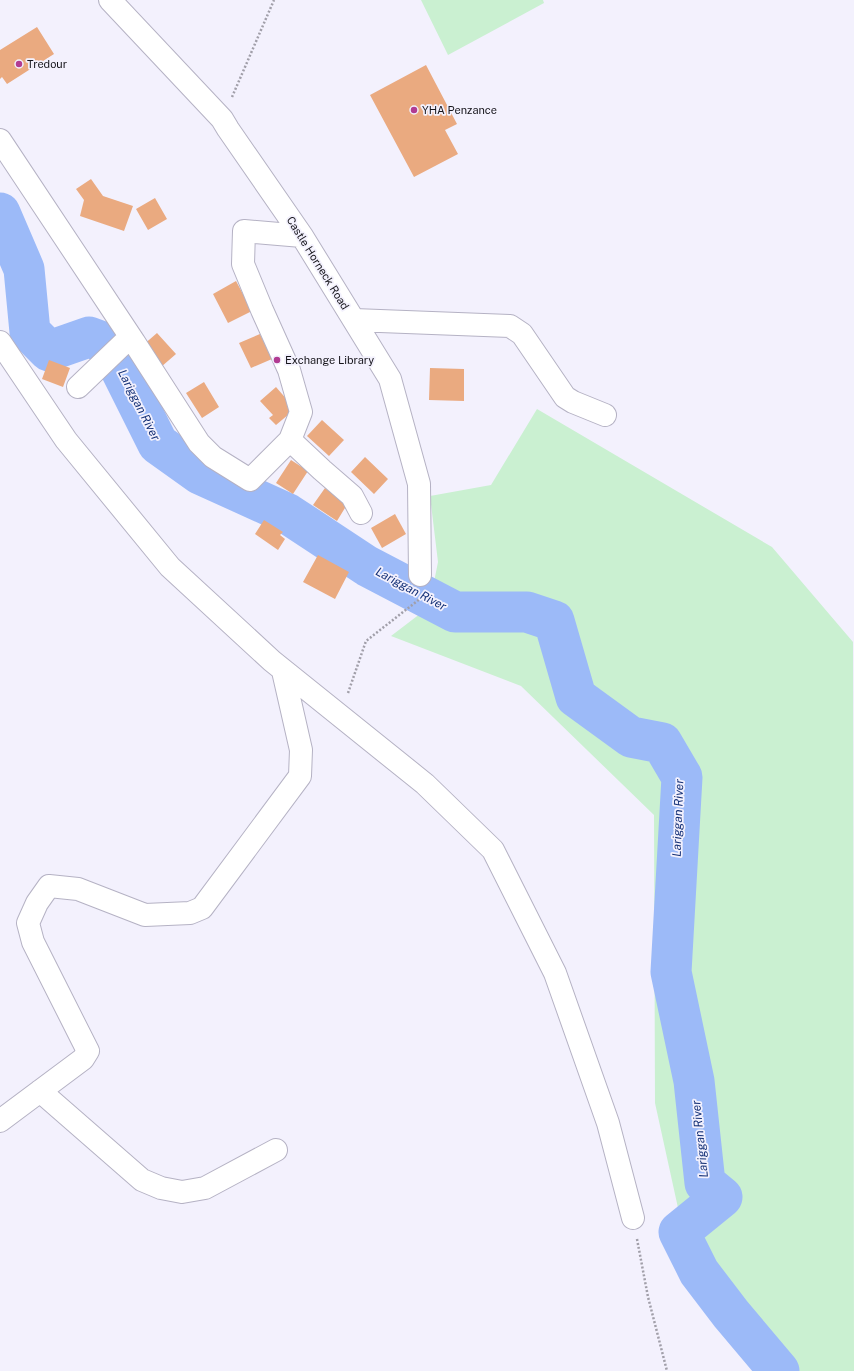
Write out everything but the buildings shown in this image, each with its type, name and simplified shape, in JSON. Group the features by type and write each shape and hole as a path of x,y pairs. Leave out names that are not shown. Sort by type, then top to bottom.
{"street":[{"name":"Castle Horneck Road","path":"110,0 222,119 232,136 302,236 390,379 419,484 420,576"},
{"path":"0,140 130,342 199,443 213,457 250,480 290,440 300,412 289,370 243,264 244,231 302,236"},
{"path":"354,320 510,326 522,334 565,397 573,402 605,414"},
{"path":"0,342 66,440 170,568 283,671 425,784 494,850 555,973 608,1123 633,1218"},
{"path":"78,387 102,364 130,342"},
{"path":"290,440 352,496 361,513"},
{"path":"0,1121 83,1059 88,1051 33,942 28,923 37,902 49,886 78,889 145,915 190,913 202,908 300,776 301,750 283,671"},
{"path":"40,1091 142,1180 161,1188 182,1192 205,1188 276,1150"}],"path":[{"path":"222,119 274,0"},
{"path":"340,716 366,641 421,598"},
{"path":"633,1218 648,1297 667,1371"}],"green space":[{"path":"421,0 543,0 544,3 448,55"},
{"path":"537,409 772,547 853,642 854,1371 760,1371 698,1299 655,1103 654,815 521,686 391,636 429,607 438,562 430,496 491,485"}],"waterway":[{"name":"Lariggan River","path":"0,213 24,269 30,332 49,351 89,337 108,344 158,444 200,474 288,514 367,566 455,612 527,612 554,621 576,697 631,737 662,743 682,777 671,972 694,1081 705,1183 722,1197 679,1232 699,1272 731,1314 779,1371"}],"place":[{"name":"Tredour","path":"19,64"},
{"name":"YHA Penzance","path":"414,110"},
{"name":"Exchange Library","path":"277,360"}]}
